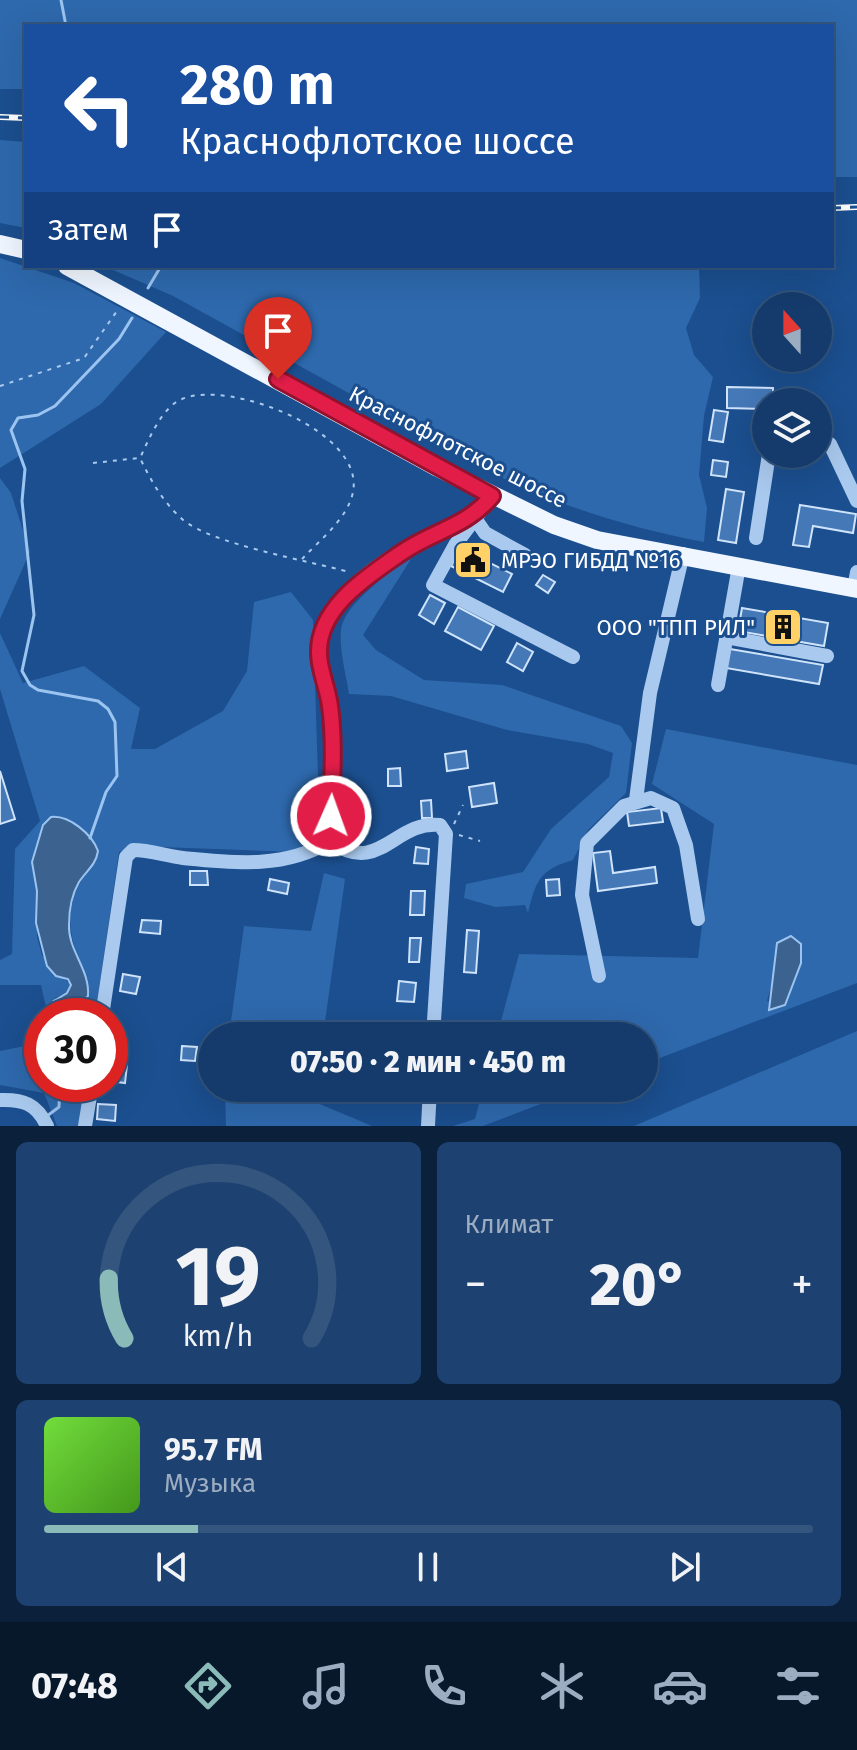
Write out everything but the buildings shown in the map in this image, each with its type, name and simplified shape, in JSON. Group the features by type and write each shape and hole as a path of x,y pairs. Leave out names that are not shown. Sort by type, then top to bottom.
{"main road":[{"path":"0,244 24,250"},
{"name":"Краснофлотское шоссе","path":"71,268 492,496 597,540 856,583"}],"street":[{"path":"832,448 857,501"},
{"path":"756,538 767,468"},
{"path":"492,496 474,517 433,585 573,657"},
{"path":"474,517 485,533 525,555"},
{"path":"330,841 333,738 319,654 321,634 344,597 366,577 408,548 474,517"},
{"path":"636,800 650,693 683,554"},
{"path":"718,685 739,566"},
{"path":"726,637 827,656"},
{"path":"599,976 582,895 587,843 624,806 651,798 673,808 686,845 698,919"},
{"path":"330,841 354,855 368,854 420,827 440,825 446,834 434,1022"},
{"path":"105,998 126,857 133,850 180,857 284,861 311,853 330,841"},
{"path":"0,1100 16,1099 35,1106 47,1126"},
{"path":"85,1126 89,1102"},
{"path":"428,1126 429,1102"}],"path":[{"path":"0,386 84,358 127,296"},
{"path":"140,458 156,427 179,400 211,392 275,407 338,447 353,468 353,493 341,518 302,559"},
{"path":"93,463 140,458"},
{"path":"140,458 155,489 184,521 226,539 366,577"},
{"path":"463,805 451,830 480,841"}],"shaded area":[{"path":"0,0 857,0 857,177 834,177 834,24 24,24 24,89 0,89"},
{"path":"0,140 24,142 24,228 0,223"},
{"path":"0,258 74,283 166,332 101,404 0,468"},
{"path":"109,268 699,268 700,298 686,328 694,355 713,377 704,416 699,475 707,508 704,542 606,518 512,483 173,296"},
{"path":"0,478 11,493 30,552 0,619"},
{"path":"411,559 363,635 376,650 424,680 502,685 621,726 632,743 626,793 588,830 573,860 553,868 541,878 528,913 525,905 495,907 464,898 466,884 523,872 551,829 609,777 613,753 588,744 507,730 391,696 349,694 341,646 344,621 358,600 391,571"},
{"path":"291,592 313,620 320,838 294,852 133,846 119,852 98,998 67,998 84,970 73,942 72,903 93,865 43,825 32,866 37,891 37,937 42,955 71,985 67,993 44,998 41,985 0,985 0,960 12,954 15,849 40,821 0,689 0,633 23,683 84,666 140,708 131,749 155,749 223,711 247,671 254,602"},
{"path":"666,729 857,765 857,983 658,1059 658,1022 501,1022 519,954 698,958 714,824 652,784","holes":["791,936 801,944 801,962 785,1005 767,1001 775,973 777,943"]},
{"path":"51,817 65,819 91,838 98,851 77,887 70,908 70,934 86,977 86,998 59,998 67,993 71,985 68,979 56,976 47,966 36,923 37,891 32,862 43,825"},
{"path":"324,873 345,879 325,1022 231,1022 244,926 311,931"},
{"path":"791,936 801,944 801,963 785,1005 769,1010 777,943"},
{"path":"857,1031 857,1126 634,1126"},
{"path":"24,1046 24,1089 0,1085 0,1051"},
{"path":"48,1102 83,1102 80,1126 57,1126"},
{"path":"225,1102 315,1102 372,1126 226,1126"},
{"path":"479,1102 546,1102 483,1126 453,1126 475,1119"}],"waterway":[{"path":"61,0 66,24"},
{"path":"148,288 160,268"},
{"path":"90,838 106,792 117,776 115,722 108,709 98,701 38,690 30,685 22,671 34,615 22,501 25,469 11,430 18,418 38,415 55,406 119,339 132,318"},
{"path":"47,1116 59,1107 59,1102"}],"railway":[{"path":"0,117 24,118"},
{"path":"834,208 857,207"}],"place":[{"name":"МРЭО ГИБДД №16","path":"473,560"},
{"name":"ООО \"ТПП РИЛ\"","path":"783,627"}],"route":[{"path":"278,379 492,496 474,517 408,548 366,577 344,597 321,634 319,654 330,703 333,738 331,816"}]}
